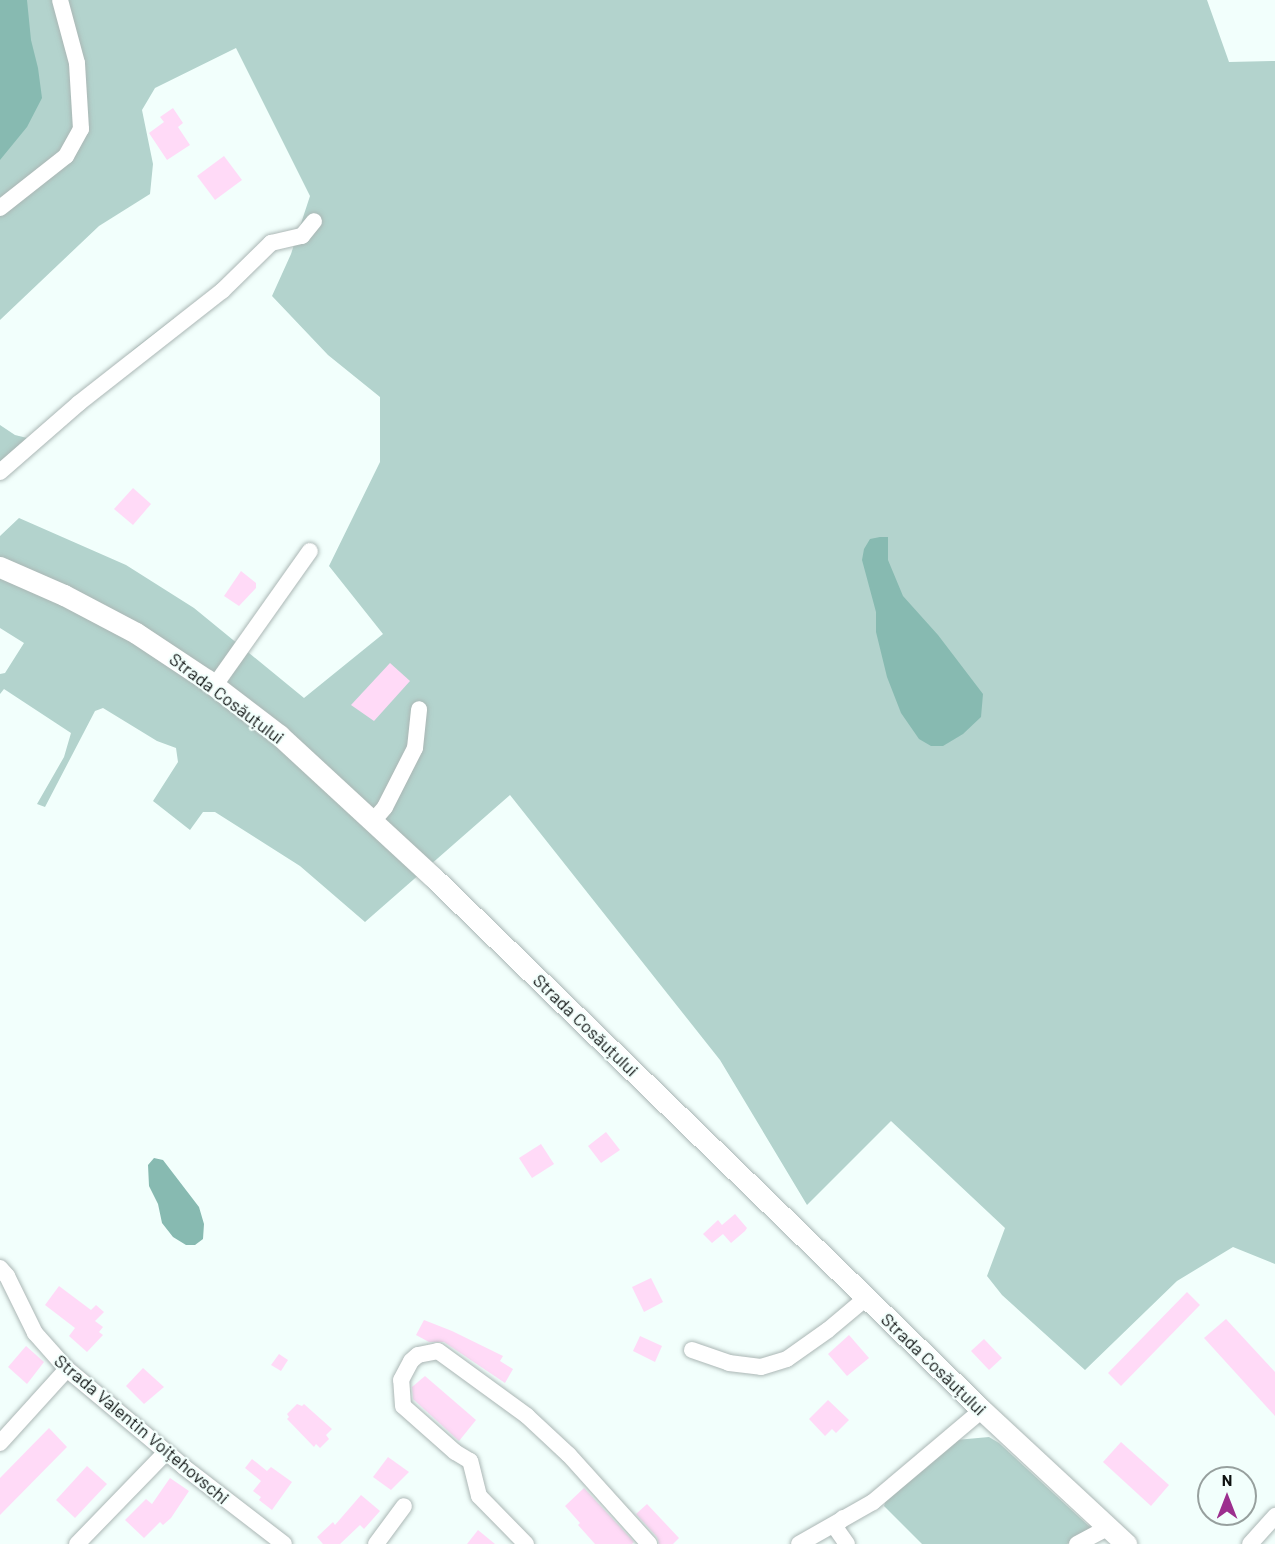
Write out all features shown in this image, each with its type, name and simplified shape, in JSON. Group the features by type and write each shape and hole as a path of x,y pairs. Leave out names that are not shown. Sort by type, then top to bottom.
{"main road":[{"name":"Strada Cosăuțului","path":"0,567 103,614 215,685 279,735 373,821 982,1410 1126,1544"}],"street":[{"path":"0,208 66,156 81,129 77,63 60,0"},
{"path":"0,472 79,403 222,291 271,243 302,236 314,220"},
{"path":"215,685 310,551"},
{"path":"373,821 385,807 415,748 419,709"},
{"name":"Strada Valentin Voițehovschi","path":"0,1268 7,1276 35,1333 67,1369 165,1452 284,1544"},
{"path":"692,1350 729,1363 761,1367 787,1359 828,1330 866,1298"},
{"path":"526,1544 478,1496 470,1461 455,1452 404,1406 401,1380 411,1361 418,1355 438,1351 458,1363 527,1416 569,1455 649,1544"},
{"path":"0,1443 67,1369"},
{"path":"799,1544 873,1502 982,1410"},
{"path":"77,1544 165,1452"},
{"path":"376,1544 404,1506"},
{"path":"1250,1544 1275,1516"},
{"path":"843,1518 836,1527 847,1544"},
{"path":"1077,1544 1109,1527"}],"shaded area":[{"path":"0,0 1207,0 1229,62 1275,61 1275,1264 1233,1247 1177,1281 1085,1370 1002,1295 987,1276 1005,1228 891,1121 807,1205 720,1060 510,795 365,922 300,866 215,812 203,812 190,830 153,801 178,762 176,748 157,741 103,708 95,711 45,807 37,804 64,757 71,733 4,689 0,694 0,674 5,673 24,643 0,628 0,536 19,518 126,565 194,608 304,698 383,634 329,566 380,462 380,397 328,355 272,296 291,254 310,196 236,48 155,88 142,110 153,164 150,194 99,226 0,320"},
{"path":"0,0 27,0 31,40 42,98 27,127 0,160"},
{"path":"174,318 182,326 0,477 0,425 15,435 27,438 91,389 135,348"},
{"path":"888,537 888,560 903,596 938,635 983,694 981,717 963,734 943,746 931,746 919,739 901,713 887,677 876,632 876,612 862,560 864,549 870,539"},
{"path":"154,1158 163,1160 199,1207 204,1224 203,1239 195,1245 186,1245 173,1237 162,1223 158,1204 149,1186 148,1165"},
{"path":"989,1437 999,1443 1091,1528 1088,1533 1067,1544 922,1544 884,1506 887,1497 956,1440"}],"building":[{"path":"173,108 183,123 178,127 190,145 167,160 149,133 164,122 160,117"},
{"path":"224,156 242,180 215,200 197,176"},
{"path":"133,488 151,504 133,525 114,509"},
{"path":"241,571 256,583 256,588 239,606 224,596"},
{"path":"390,663 410,681 374,721 351,705"},
{"path":"606,1132 620,1150 601,1163 588,1146"},
{"path":"541,1144 554,1164 532,1178 519,1158"},
{"path":"735,1214 747,1228 731,1243 723,1234 712,1243 703,1234 718,1220 722,1225"},
{"path":"651,1278 663,1302 644,1312 632,1287"},
{"path":"59,1286 91,1310 96,1305 104,1312 95,1321 103,1327 99,1332 103,1335 87,1352 69,1336 75,1328 45,1305"},
{"path":"1187,1292 1200,1305 1121,1386 1108,1373"},
{"path":"1226,1319 1275,1372 1275,1416 1204,1338"},
{"path":"424,1320 503,1356 500,1361 513,1369 505,1383 444,1342 429,1342 416,1335"},
{"path":"849,1335 869,1358 847,1376 828,1354"},
{"path":"640,1336 662,1346 655,1362 633,1351"},
{"path":"984,1339 1002,1358 989,1370 971,1351"},
{"path":"26,1346 44,1362 27,1384 8,1367"},
{"path":"279,1354 288,1360 281,1371 271,1365"},
{"path":"143,1368 164,1387 144,1404 126,1386"},
{"path":"425,1376 476,1420 459,1441 413,1399 412,1387"},
{"path":"828,1400 849,1420 836,1433 832,1429 825,1436 809,1419"},
{"path":"297,1404 302,1406 304,1404 332,1429 326,1435 329,1439 320,1448 316,1444 314,1447 287,1419 289,1417 287,1414"},
{"path":"49,1428 67,1447 0,1515 0,1478"},
{"path":"1121,1442 1169,1485 1151,1506 1103,1462"},
{"path":"388,1457 409,1472 391,1490 373,1477"},
{"path":"252,1459 267,1471 271,1467 292,1482 272,1510 259,1500 261,1497 253,1491 261,1481 245,1468"},
{"path":"87,1466 107,1484 75,1518 56,1500"},
{"path":"170,1478 189,1491 171,1518 163,1525 160,1522 144,1538 125,1520 146,1499 152,1504"},
{"path":"584,1488 634,1542 632,1544 595,1544 578,1525 580,1523 565,1506"},
{"path":"361,1495 380,1511 364,1529 360,1525 340,1544 323,1544 317,1537 333,1522 335,1525"},
{"path":"647,1504 679,1538 673,1544 659,1544 657,1537 636,1514"},
{"path":"478,1530 495,1544 467,1544"}]}
